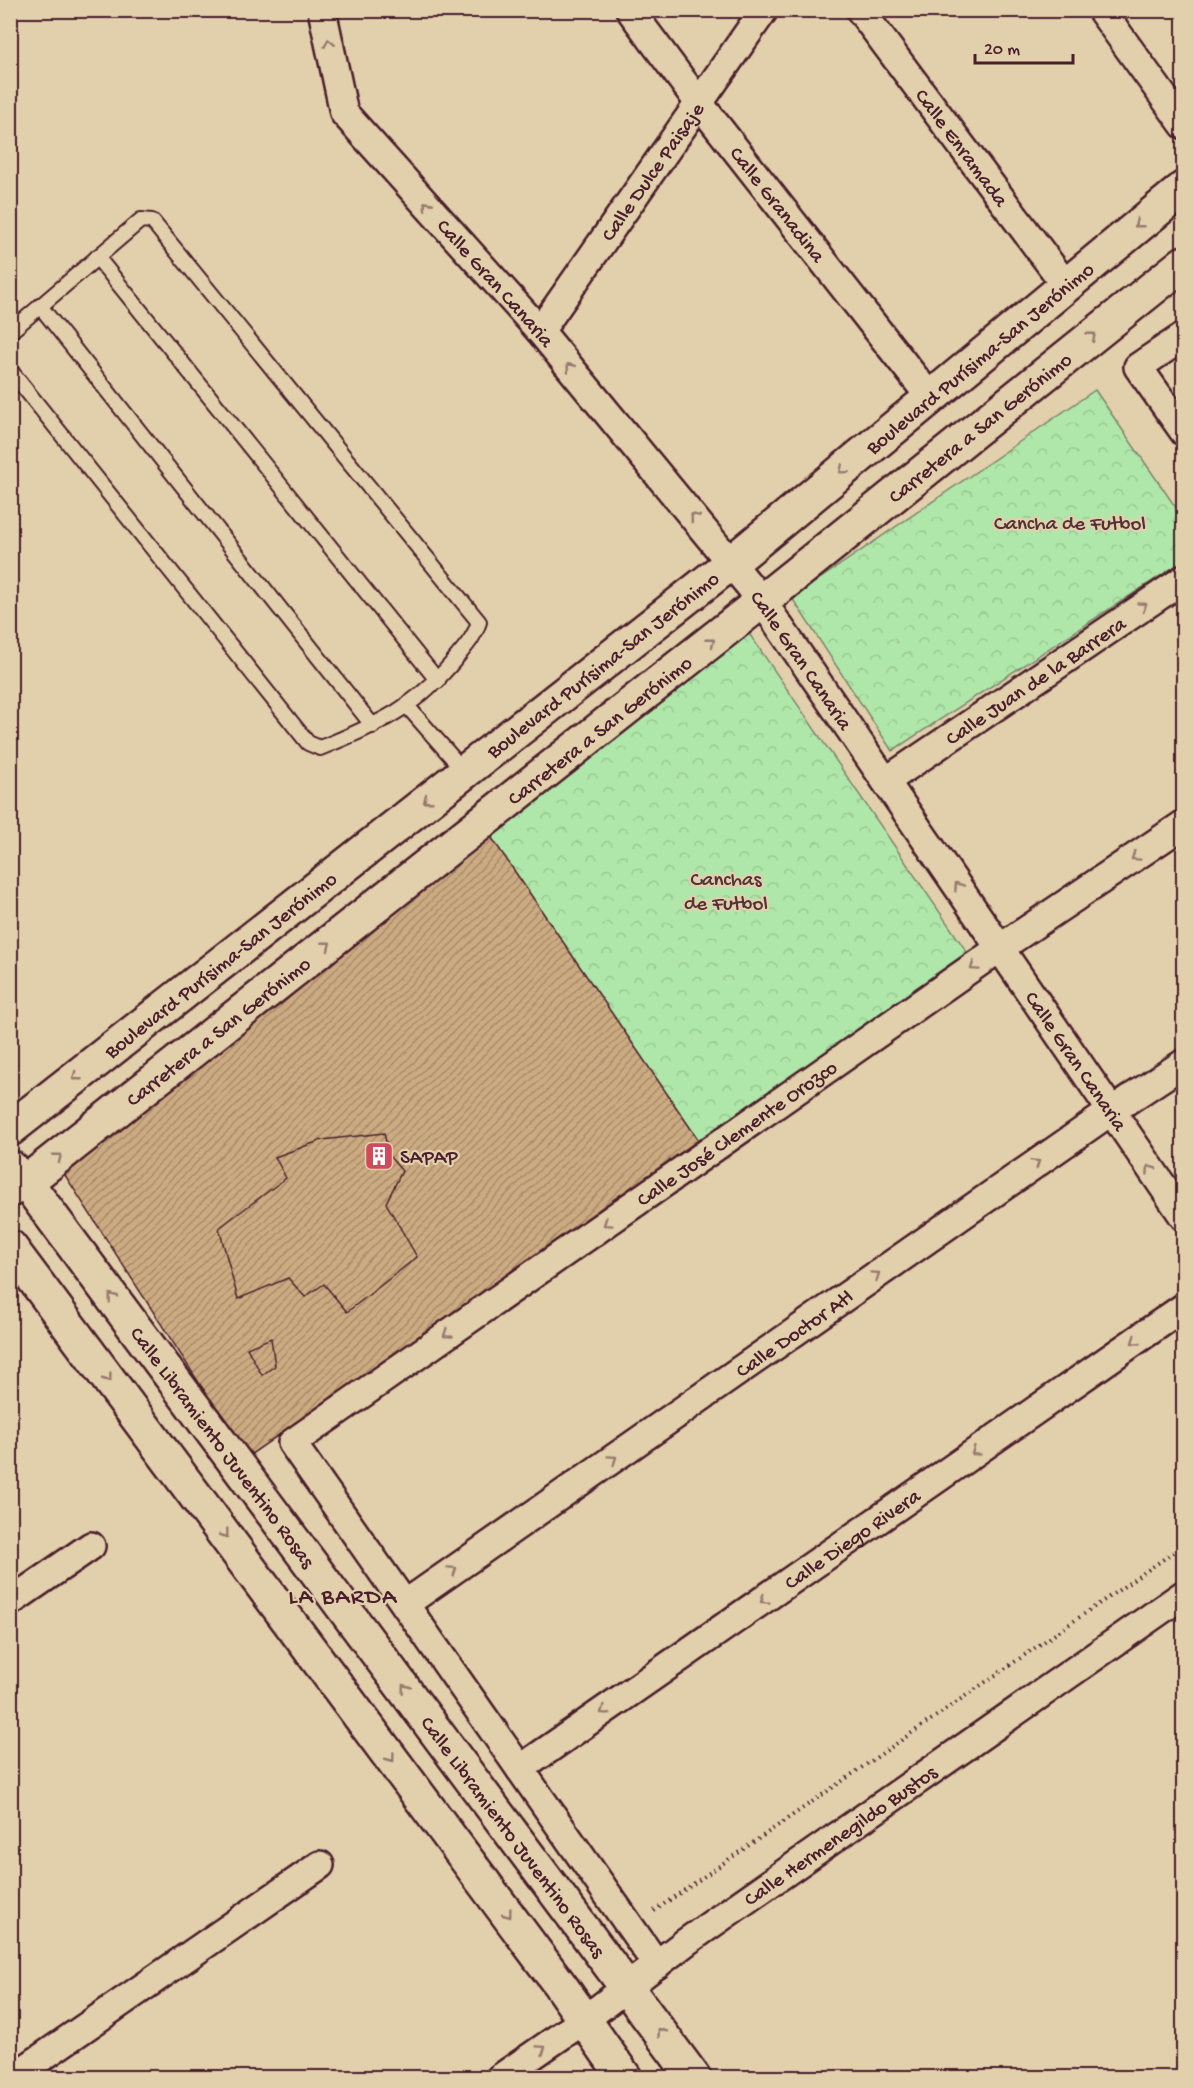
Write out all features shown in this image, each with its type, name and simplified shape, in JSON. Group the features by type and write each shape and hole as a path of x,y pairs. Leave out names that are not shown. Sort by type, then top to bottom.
{"street":[{"name":"Calle Gran Canaria","path":"322,10 344,113 540,332 762,601 1184,1217"},
{"name":"Calle Granadina","path":"630,10 699,103 930,397"},
{"name":"Calle Dulce Paisaje","path":"540,332 764,10"},
{"name":"Calle Enramada","path":"860,10 1065,284"},
{"path":"1101,10 1184,125"},
{"name":"Boulevard Purísima-San Jerónimo","path":"10,1129 732,562 1065,284 1184,188"},
{"name":"Carretera a San Gerónimo","path":"16,1179 762,601 1184,263"},
{"path":"1184,336 1138,367 1184,432"},
{"name":"Calle Juan de la Barrera","path":"886,781 1184,579"},
{"name":"Calle José Clemente Orozco","path":"405,1604 292,1443 1000,948 1184,824"},
{"name":"Calle Doctor Atl","path":"405,1604 1110,1112 1184,1064"},
{"name":"Calle Libramiento Juventino Rosas","path":"16,1179 629,1987 694,2078"},
{"path":"10,1247 625,2078"},
{"name":"Calle Diego Rivera","path":"520,1769 1184,1307"},
{"path":"10,1602 91,1546"},
{"name":"Calle Hermenegildo Bustos","path":"500,2078 1184,1594"},
{"path":"405,1604 657,1965"},
{"path":"12,2078 320,1865"}],"lane":[{"path":"10,332 141,220 152,221 478,622 475,633 438,681 408,707 373,726 320,748 308,743 10,370"},
{"path":"97,257 438,681"},
{"path":"40,306 373,726"},
{"path":"408,707 464,771"}],"path":[{"name":"Calle Hermenegildo Bustos","path":"631,1927 1184,1545"}],"green space":[{"name":"Cancha de Futbol","path":"1095,390 1183,518 1183,561 892,751 792,598"},
{"name":"Canchas de Futbol","path":"748,632 967,952 700,1142 485,828"}],"building":[{"name":"SAPAP","path":"485,828 700,1142 247,1457 61,1169"},
{"name":"SAPAP","path":"384,1133 389,1156 402,1171 386,1203 417,1257 347,1312 324,1284 305,1297 288,1278 238,1299 219,1228 286,1178 275,1157 322,1140"},
{"path":"271,1338 275,1366 262,1375 247,1348"}],"place":[{"name":"SAPAP","path":"379,1156"}],"district":[{"name":"LA BARDA","path":"343,1595"}]}
